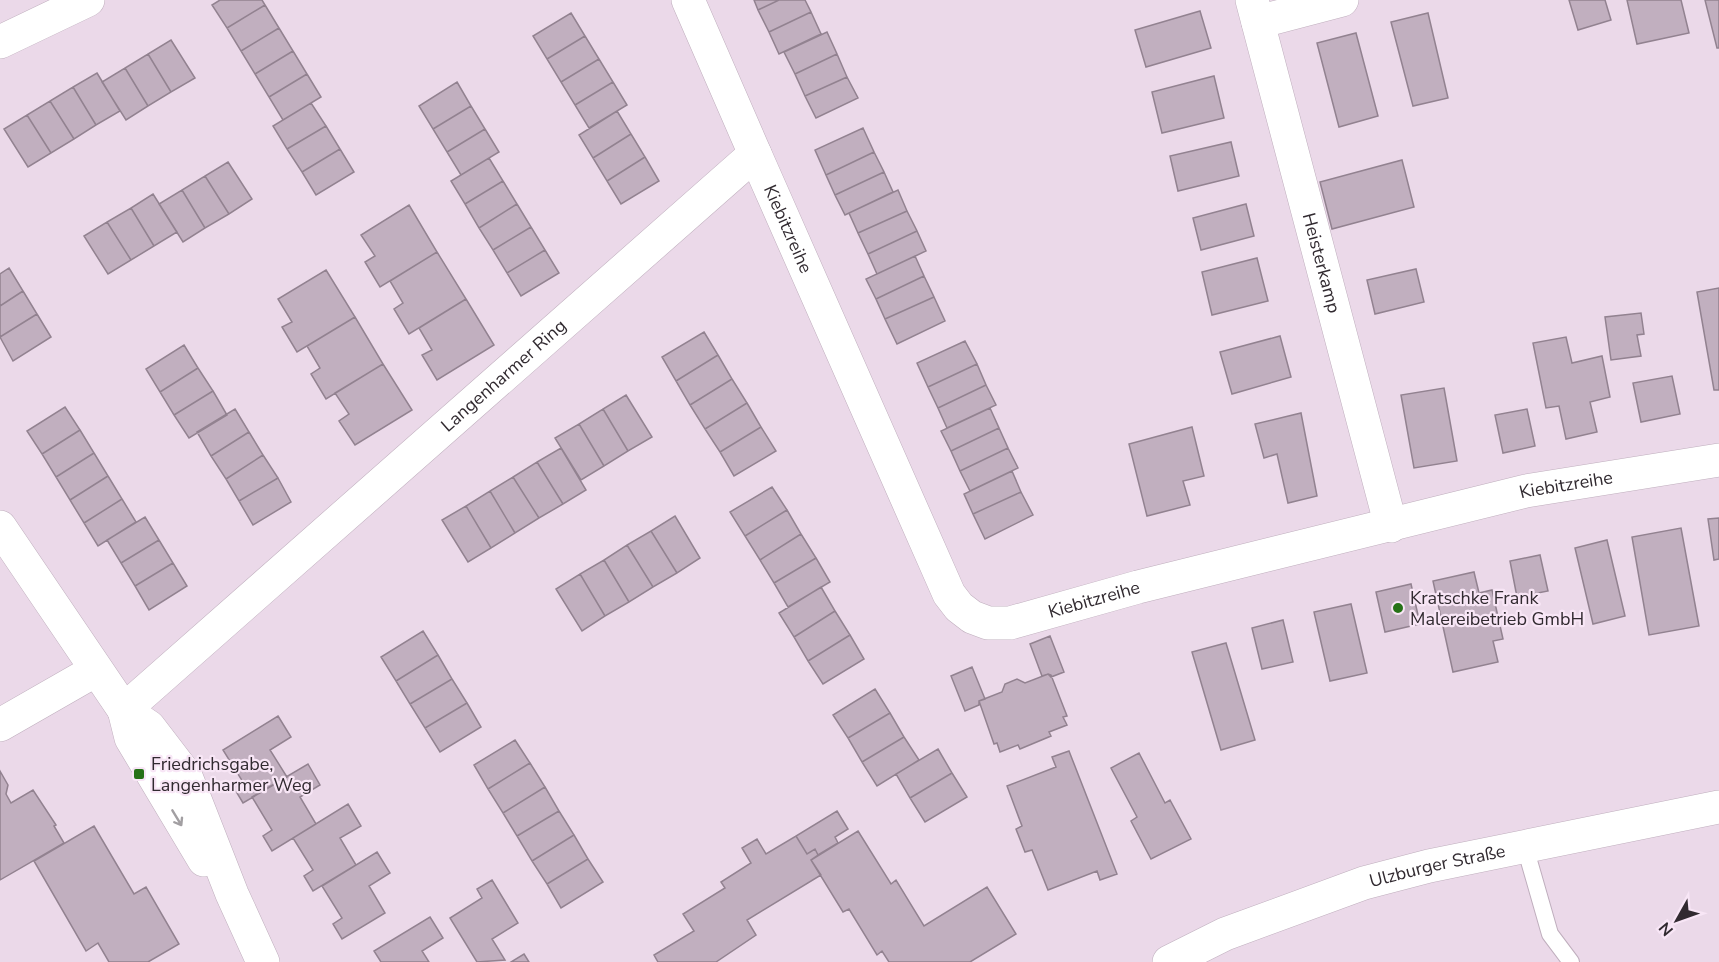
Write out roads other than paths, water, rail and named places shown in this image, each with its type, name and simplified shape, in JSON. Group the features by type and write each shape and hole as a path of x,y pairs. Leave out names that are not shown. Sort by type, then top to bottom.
{"street":[{"path":"0,42 88,0"},
{"path":"687,0 755,154"},
{"path":"1255,11 1342,0"},
{"name":"Heisterkamp","path":"1255,11 1391,526"},
{"name":"Kiebitzreihe","path":"755,154 949,594 967,614 988,623 1010,623 1138,587 1526,492 1719,460"},
{"name":"Langenharmer Ring","path":"124,710 755,154"},
{"path":"0,526 124,710 149,727 184,774 232,894 263,962"},
{"path":"0,725 96,670"},
{"name":"Ulzburger Straße","path":"1169,962 1225,934 1364,883 1429,866 1719,807"}],"lane":[{"path":"1525,847 1550,934 1571,962"}],"place":[{"name":"Kratschke Frank Malereibetrieb GmbH","path":"1398,608"},
{"name":"Friedrichsgabe, Langenharmer Weg","path":"139,774"}]}
